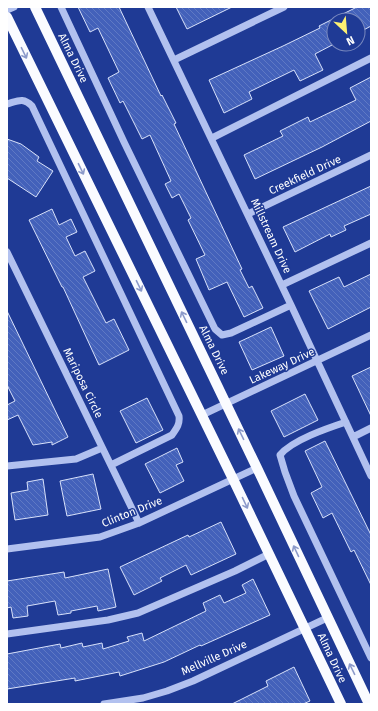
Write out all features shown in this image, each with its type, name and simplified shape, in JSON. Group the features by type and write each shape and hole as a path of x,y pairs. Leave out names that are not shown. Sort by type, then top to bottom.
{"main road":[{"name":"Alma Drive","path":"35,7 227,404 369,704"},
{"name":"Alma Drive","path":"7,18 202,415 341,704"}],"street":[{"path":"7,10 14,7"},
{"path":"61,7 214,329 222,335 231,334 292,305"},
{"name":"Millstream Drive","path":"148,7 292,305 371,476"},
{"path":"174,60 284,7"},
{"path":"212,138 371,58"},
{"path":"7,104 23,100 28,102 35,112 179,416 180,422 172,435 111,465"},
{"name":"Creekfield Drive","path":"248,214 371,156"},
{"path":"282,285 371,243"},
{"name":"Mariposa Circle","path":"7,252 139,523"},
{"name":"Lakeway Drive","path":"202,415 371,335"},
{"path":"346,422 321,431 292,445 280,455 294,496 371,658"},
{"path":"353,436 371,428"},
{"path":"7,466 76,459 102,448"},
{"name":"Clinton Drive","path":"7,548 100,537 139,523 257,468"},
{"path":"7,634 108,620 138,614 235,571 269,554"},
{"name":"Mellville Drive","path":"104,704 143,698 193,681 327,618"}],"building":[{"path":"78,7 119,7 161,96 162,95 176,123 174,124 242,269 240,270 249,288 252,286 263,308 244,317 227,282 209,290 196,259 205,255 188,220 191,218 179,194 172,198 165,184 171,181 150,135 142,139 123,101 120,103 108,78 119,72 98,28 90,32"},
{"path":"176,7 232,7 187,29"},
{"path":"357,7 371,7 371,26 366,29 366,12 347,12"},
{"path":"326,22 326,48 315,54 323,70 300,81 294,70 249,92 252,99 224,113 209,80 320,28 319,26"},
{"path":"371,77 371,121 322,147 255,179 244,155 283,136 280,131 308,117 310,122 356,100 350,88"},
{"path":"7,139 21,144 39,157 37,161 53,171 36,197 7,178"},
{"path":"371,186 371,214 344,226 346,230 331,237 330,234 295,252 283,227"},
{"path":"52,209 59,225 71,219 77,232 66,237 75,256 85,251 95,271 83,277 106,323 114,319 129,350 99,365 63,287 29,220"},
{"path":"371,274 371,307 328,329 309,291 339,277 344,287"},
{"path":"7,311 68,437 52,445 52,442 33,445 18,415 7,420 7,405 15,401 7,385"},
{"path":"271,327 284,356 252,370 239,342"},
{"path":"371,367 371,416 352,376"},
{"path":"305,394 318,420 284,437 271,411"},
{"path":"147,398 163,430 136,443 120,411"},
{"path":"325,441 371,535 371,585 354,550 351,552 332,513 323,518 311,493 322,487 305,451"},
{"path":"177,448 183,462 176,465 184,481 160,493 145,464"},
{"path":"93,474 101,509 67,516 60,481"},
{"path":"43,479 48,515 15,520 11,493 28,490 27,482"},
{"path":"221,522 236,554 191,575 186,565 160,578 162,581 134,595 120,567 188,535 189,537"},
{"path":"108,569 116,607 98,611 97,606 58,615 55,601 27,606 28,616 13,618 11,607 7,608 7,581 64,572 65,578"},
{"path":"253,579 270,615 201,646 200,645 164,662 120,676 119,672 75,681 75,678 7,689 7,654 60,644 61,648 82,643 83,647 102,643 103,649 129,641 127,637 142,633 144,641 206,611 203,603 220,595 224,603 246,593 242,585"},
{"path":"294,667 310,701 303,704 232,704 268,686 266,681"}]}
